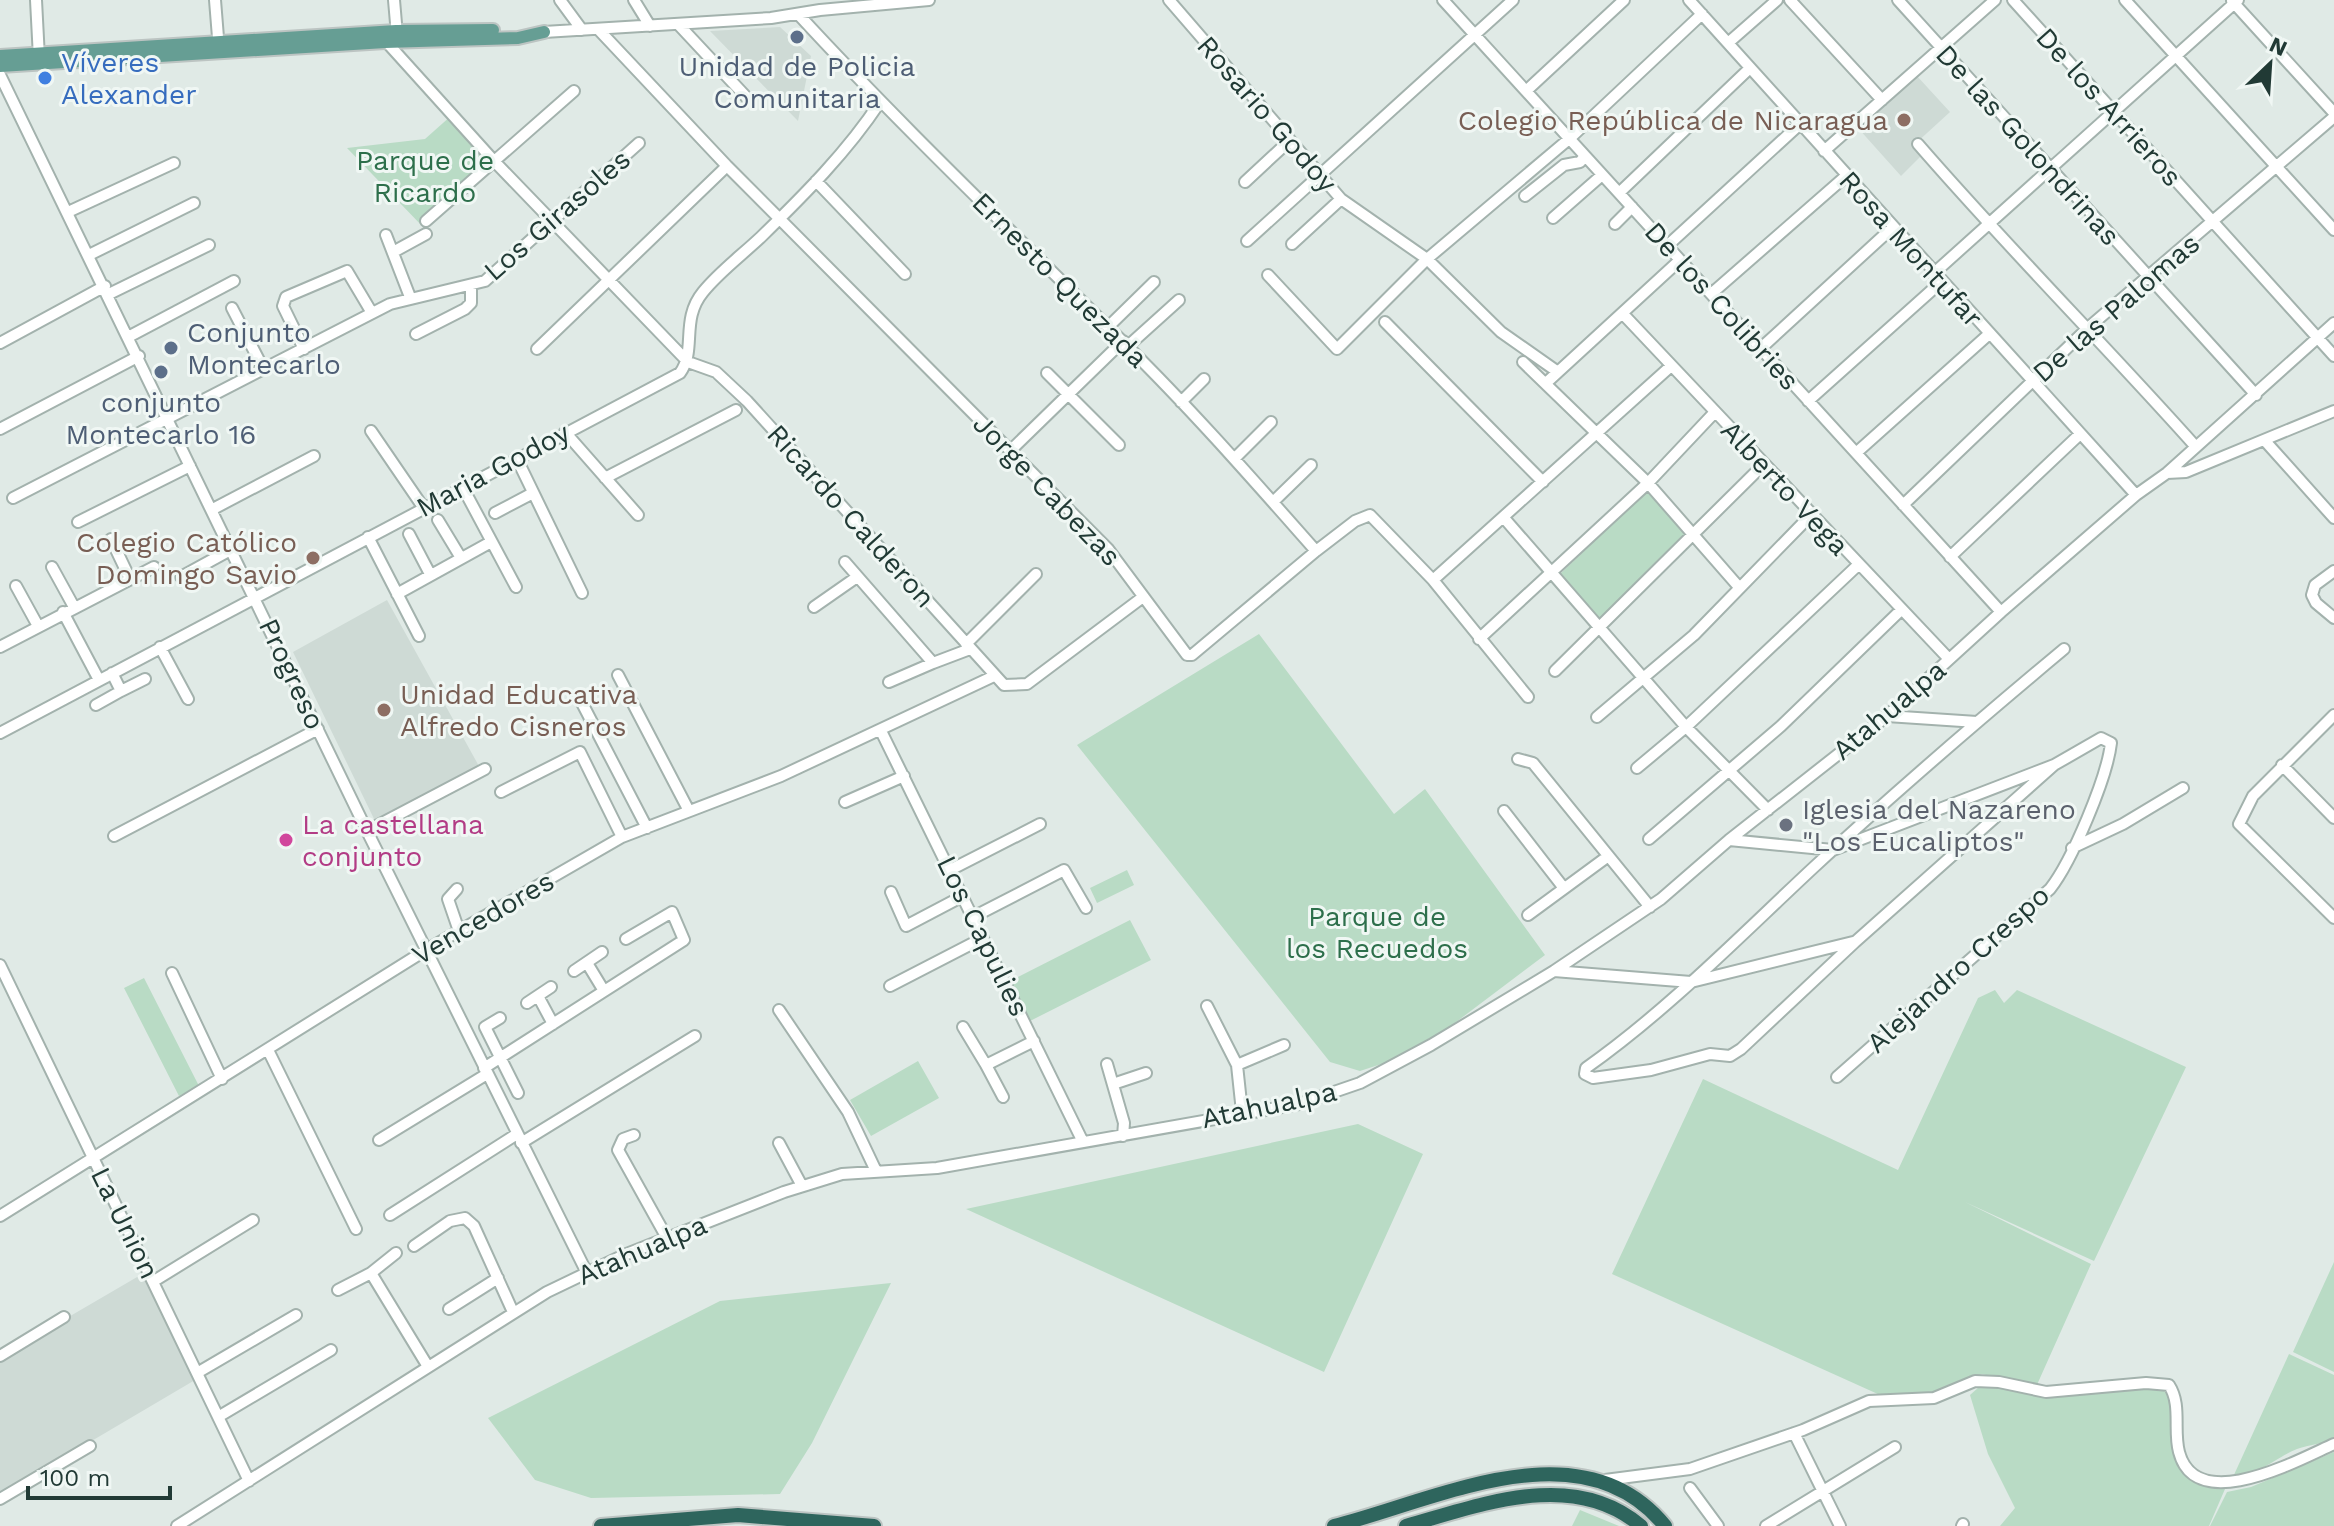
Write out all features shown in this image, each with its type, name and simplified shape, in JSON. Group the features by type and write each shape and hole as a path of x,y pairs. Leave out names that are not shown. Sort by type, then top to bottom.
{"highway":[{"path":"1334,1526 1522,1476 1551,1473 1605,1480 1647,1507 1665,1526"},
{"path":"1406,1526 1481,1505 1550,1494 1578,1496 1601,1503 1641,1526"},
{"path":"601,1526 738,1515 874,1526"}],"main road":[{"path":"0,66 39,59 219,47 389,37 518,38 544,32"},
{"path":"0,56 39,59"}],"street":[{"path":"36,0 39,59"},
{"path":"215,0 219,47"},
{"path":"394,0 389,37 494,161 688,362"},
{"path":"560,0 582,30"},
{"path":"634,0 650,26"},
{"path":"820,10 831,0"},
{"path":"544,32 799,15 851,3 929,0"},
{"name":"Rosario Godoy","path":"1169,0 1288,142 1341,199 1427,259 1501,332 1558,372"},
{"name":"De los Colibries","path":"1443,0 2001,612"},
{"path":"1247,241 1513,0"},
{"path":"1526,91 1624,0"},
{"name":"Rosa Montufar","path":"1689,0 1988,335 2136,495"},
{"path":"1728,43 1777,0"},
{"path":"1790,0 1882,100"},
{"name":"De las Golondrinas","path":"1898,0 2256,395"},
{"path":"1824,151 1995,0"},
{"name":"De los Arrieros","path":"2013,0 2334,356"},
{"path":"2125,0 2334,230"},
{"path":"1808,401 1988,225 2234,1 2334,115"},
{"path":"1268,275 1337,349 1427,259 1569,139 1702,14"},
{"name":"Ernesto Quezada","path":"799,15 880,102 1181,402 1235,458 1316,551"},
{"path":"678,24 749,100"},
{"name":"Jorge Cabezas","path":"598,29 727,166 1108,549 1183,653 1192,655 1316,551 1355,521 1370,515 1433,580 1528,697"},
{"path":"1619,193 1750,68"},
{"name":"Progreso","path":"0,75 130,336 367,831 586,1271"},
{"path":"426,221 574,91"},
{"path":"688,362 688,322 692,308 703,292 779,219 857,137 880,102"},
{"name":"De las Palomas","path":"1903,505 2089,327 2278,169 2334,115"},
{"path":"1667,246 1800,124"},
{"path":"1245,182 1288,142"},
{"name":"Los Girasoles","path":"13,498 372,313 410,297 471,287 485,281 639,143"},
{"path":"1918,144 1988,225 2089,327 2196,447"},
{"path":"1525,196 1564,165 1580,162 1585,156"},
{"path":"68,212 174,163"},
{"path":"537,349 727,166"},
{"path":"1553,218 1602,175"},
{"path":"1711,294 1846,176"},
{"path":"816,181 905,274"},
{"path":"1292,244 1341,199"},
{"path":"89,255 194,203"},
{"path":"1615,224 1632,207"},
{"path":"1760,349 1892,228"},
{"path":"395,251 426,234"},
{"path":"386,235 395,251 410,297"},
{"path":"0,343 107,290 209,245"},
{"path":"1546,383 1680,260"},
{"path":"304,349 283,306 286,297 347,271 372,313"},
{"path":"130,336 234,281"},
{"path":"1108,327 1154,282"},
{"path":"416,334 465,309 471,303 471,287"},
{"path":"1011,450 1125,344 1179,300"},
{"path":"232,308 264,370"},
{"name":"Alberto Vega","path":"1623,314 1857,566 1949,659"},
{"path":"1385,322 1543,482"},
{"name":"Atahualpa","path":"177,1526 427,1365 586,1271 802,1186 842,1174 937,1168 1299,1104 1360,1083 1431,1045 1554,971 1650,907 1729,840 1887,716 2001,612 2136,495 2167,473 2334,323"},
{"path":"1856,453 1988,335"},
{"path":"0,429 139,356"},
{"name":"Maria Godoy","path":"0,733 516,457 680,373 688,362"},
{"name":"Ricardo Calderon","path":"688,362 716,372 747,401 1004,685 1017,687 1027,684 1143,597"},
{"path":"1523,362 1648,483 1691,536 1738,586"},
{"path":"1433,580 1671,366"},
{"path":"1047,373 1119,445"},
{"path":"1181,402 1204,379"},
{"path":"605,478 736,410"},
{"path":"2167,473 2186,472 2266,442 2334,411"},
{"path":"1479,639 1648,483 1715,412"},
{"path":"1235,458 1271,422"},
{"path":"371,431 423,507"},
{"path":"565,432 638,515"},
{"path":"1950,557 2079,435"},
{"path":"2266,442 2334,518"},
{"path":"213,509 314,456"},
{"path":"516,457 582,593"},
{"path":"1555,671 1764,464"},
{"path":"1273,502 1311,465"},
{"path":"78,522 190,466"},
{"path":"462,486 516,587"},
{"path":"495,513 533,493"},
{"path":"1597,717 1694,635 1738,586 1810,516"},
{"path":"1504,518 1686,727 1768,810"},
{"path":"438,520 461,558"},
{"path":"409,534 430,574"},
{"path":"368,537 419,636"},
{"path":"111,539 130,579"},
{"path":"397,594 491,542"},
{"path":"181,577 232,549"},
{"path":"845,562 933,663"},
{"path":"1637,768 1686,727 1857,566"},
{"path":"52,567 74,607"},
{"path":"0,647 154,567"},
{"path":"2334,571 2315,585 2312,595 2316,603 2334,618"},
{"path":"889,682 968,646 1036,574"},
{"path":"814,607 857,577"},
{"path":"16,586 38,626"},
{"path":"1649,839 1781,726 1901,610"},
{"path":"63,612 99,680"},
{"path":"160,647 188,699"},
{"path":"2054,765 1855,942 1763,1032 1730,1056 1710,1054 1651,1070 1593,1078 1585,1074 1586,1068 1618,1046 1833,850 2064,649"},
{"path":"112,673 121,691"},
{"path":"618,675 689,811"},
{"name":"Vencedores","path":"0,1216 426,950 622,837 881,731 994,676"},
{"path":"96,705 145,679"},
{"path":"582,703 647,828"},
{"path":"1887,716 1977,722"},
{"path":"2333,717 2250,800 2239,824 2334,918"},
{"path":"114,836 318,729"},
{"name":"Los Capulies","path":"881,731 1083,1142"},
{"name":"Alejandro Crespo","path":"1729,840 1833,850 2054,765 2101,738 2111,743 2102,779 2059,878 2040,899 1837,1077"},
{"path":"501,792 580,752 622,837"},
{"path":"1518,759 1533,763 1650,907"},
{"path":"2282,765 2334,818"},
{"path":"367,831 485,769"},
{"path":"845,802 904,776"},
{"path":"2072,849 2123,824 2183,788"},
{"path":"1504,811 1563,887"},
{"path":"950,870 1040,824"},
{"path":"1528,915 1607,857"},
{"path":"973,917 1064,870 1086,908"},
{"path":"457,889 448,899 459,931"},
{"path":"891,892 906,926 963,896"},
{"path":"379,1140 486,1071 501,1057 684,940 672,912 626,939"},
{"path":"890,986 983,938"},
{"path":"1554,971 1691,982 1855,942"},
{"path":"574,971 602,952"},
{"path":"587,963 604,991"},
{"name":"La Union","path":"0,965 249,1481"},
{"path":"172,973 222,1079"},
{"path":"527,1003 551,987"},
{"path":"538,996 553,1024"},
{"path":"1207,1006 1237,1065 1242,1112"},
{"path":"779,1010 848,1112 876,1171"},
{"path":"500,1018 485,1027 518,1093"},
{"path":"963,1027 1003,1097"},
{"path":"390,1215 695,1036"},
{"path":"986,1065 1034,1041"},
{"path":"1237,1065 1284,1045"},
{"path":"268,1050 356,1229"},
{"path":"1107,1064 1124,1123 1123,1136"},
{"path":"1113,1084 1146,1073"},
{"path":"634,1135 623,1139 618,1150 667,1238"},
{"path":"779,1143 802,1186"},
{"path":"414,1246 450,1221 465,1218 474,1226 513,1312"},
{"path":"154,1281 253,1220"},
{"path":"338,1290 371,1273 396,1253"},
{"path":"371,1273 427,1365"},
{"path":"449,1309 498,1278"},
{"path":"197,1373 296,1315"},
{"path":"0,1356 64,1317"},
{"path":"218,1417 331,1350"},
{"path":"1605,1480 1690,1469 1794,1433 1869,1401 1934,1398 1975,1381 1999,1382 2046,1392 2163,1383 2172,1388 2175,1399 2182,1460 2193,1472 2211,1480 2248,1481 2334,1444"},
{"path":"1794,1433 1840,1526"},
{"path":"0,1499 90,1446"},
{"path":"1766,1526 1895,1447"},
{"path":"1690,1488 1718,1526"}],"shaded area":[{"path":"780,27 811,56 798,121 710,31"},
{"name":"Colegio República de Nicaragua","path":"1917,76 1950,112 1915,144 1922,155 1901,176 1858,128"},
{"name":"Unidad Educativa Alfredo Cisneros","path":"387,600 480,768 377,825 293,652"},
{"path":"144,1273 195,1380 0,1495 0,1357"}],"green space":[{"name":"Parque de Ricardo","path":"452,115 494,161 424,228 347,148 425,139"},
{"path":"1648,489 1689,533 1600,624 1557,577"},
{"name":"Parque de los Recuedos","path":"1259,634 1394,814 1425,789 1545,955 1415,1053 1360,1071 1330,1062 1077,745"},
{"path":"1127,870 1134,885 1097,903 1090,888"},
{"path":"1130,920 1151,960 1028,1022 1010,981"},
{"path":"144,978 199,1086 179,1096 124,988"},
{"path":"1995,990 2004,1003 2017,990 2186,1067 2094,1261 1965,1202 2091,1264 2036,1387 1982,1374 1934,1392 1880,1395 1612,1274 1703,1079 1898,1170 1978,998"},
{"path":"918,1061 939,1098 871,1136 850,1100"},
{"path":"1358,1124 1423,1154 1324,1372 966,1209"},
{"path":"2334,1262 2334,1372 2293,1352"},
{"path":"891,1283 812,1443 780,1494 591,1498 535,1480 488,1418 720,1301"},
{"path":"2289,1354 2334,1375 2334,1438 2297,1449 2260,1469 2233,1477"},
{"path":"1994,1384 2049,1396 2155,1386 2171,1395 2175,1447 2181,1468 2225,1489 2209,1526 2000,1526 2015,1508 1988,1454 1970,1395 1979,1387"},
{"path":"2334,1452 2334,1526 2210,1526 2227,1492 2251,1487"},
{"path":"1580,1510 1619,1526 1572,1526"}],"place":[{"name":"Unidad de Policia Comunitaria","path":"797,37"},
{"name":"Víveres Alexander","path":"45,78"},
{"name":"Colegio República de Nicaragua","path":"1904,120"},
{"name":"Conjunto Montecarlo","path":"171,348"},
{"name":"conjunto Montecarlo 16","path":"161,372"},
{"name":"Colegio Católico Domingo Savio","path":"313,558"},
{"name":"Unidad Educativa Alfredo Cisneros","path":"384,710"},
{"name":"Iglesia del Nazareno \"Los Eucaliptos\"","path":"1786,825"},
{"name":"La castellana conjunto","path":"286,840"}]}
